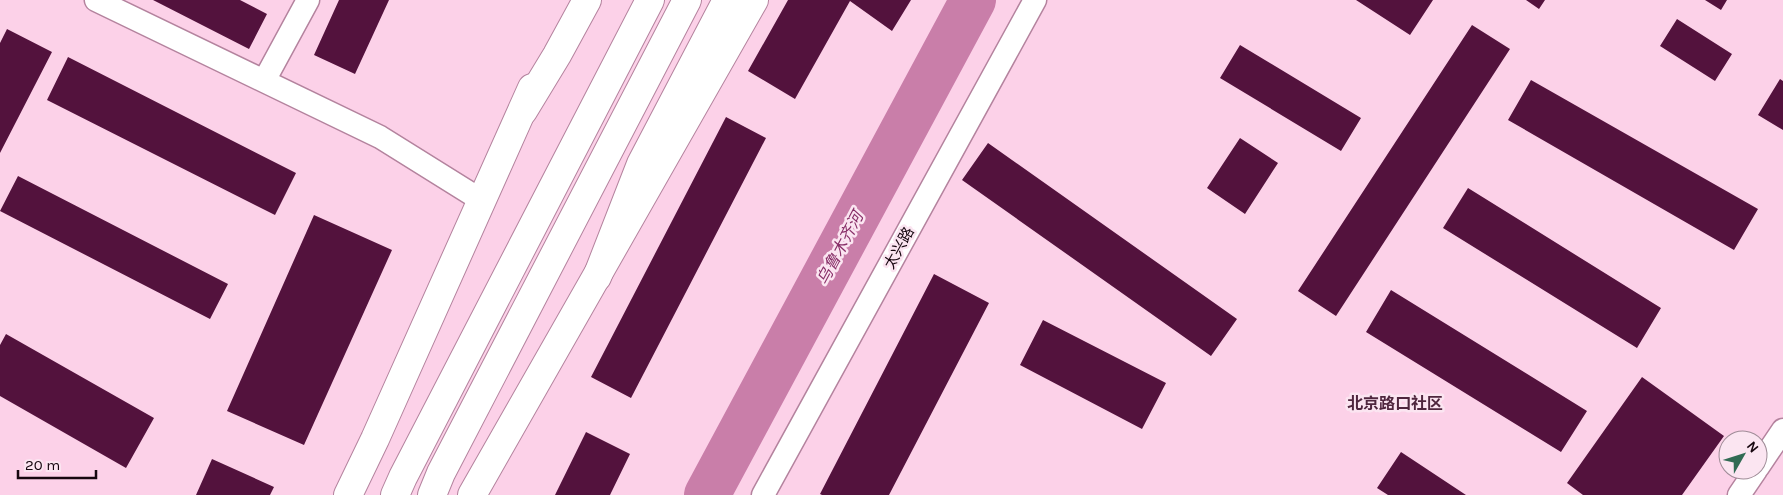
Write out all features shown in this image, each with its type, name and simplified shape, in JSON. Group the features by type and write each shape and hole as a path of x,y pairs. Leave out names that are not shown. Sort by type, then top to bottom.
{"main road":[{"path":"348,495 375,439 571,0"},
{"path":"522,111 557,55 587,0"},
{"path":"395,495 402,477 650,0"},
{"path":"432,495 446,464 687,0"},
{"path":"596,277 641,164 727,0"},
{"path":"472,495 754,0"}],"street":[{"path":"96,0 380,137 481,200"},
{"path":"264,81 308,0"},
{"name":"太兴路","path":"763,495 1035,0"},
{"path":"1768,452 1783,430"},
{"path":"1739,495 1749,480"}],"building":[{"path":"153,0 240,0 267,14 249,49"},
{"path":"339,0 389,0 355,74 314,55"},
{"path":"788,0 911,0 892,31 850,1 795,99 748,71"},
{"path":"1356,0 1433,0 1410,35"},
{"path":"1526,0 1545,0 1539,9"},
{"path":"1705,0 1727,0 1721,10"},
{"path":"1677,19 1732,54 1715,81 1660,46"},
{"path":"1472,25 1510,49 1336,316 1298,291"},
{"path":"7,29 52,52 0,153 0,43"},
{"path":"1240,45 1361,118 1341,151 1220,78"},
{"path":"68,57 296,173 275,215 47,100"},
{"path":"1780,79 1783,81 1783,130 1758,115"},
{"path":"1531,80 1758,209 1734,250 1508,120"},
{"path":"726,117 766,138 631,398 591,377"},
{"path":"1240,138 1278,163 1245,214 1207,188"},
{"path":"988,143 1237,319 1211,356 962,180"},
{"path":"18,176 228,284 210,319 0,211"},
{"path":"1468,188 1661,308 1637,348 1443,228"},
{"path":"314,215 392,250 304,445 227,411"},
{"path":"934,274 989,303 889,495 820,494"},
{"path":"1391,290 1587,411 1561,452 1366,332"},
{"path":"1043,320 1166,383 1142,429 1020,365"},
{"path":"6,334 154,418 126,468 0,396 0,345"},
{"path":"1642,377 1718,432 1718,444 1682,495 1583,495 1567,483"},
{"path":"586,432 630,454 610,495 555,495"},
{"path":"1401,452 1466,495 1388,495 1377,488"},
{"path":"212,459 274,487 270,495 196,495"}],"waterway":[{"name":"乌鲁木齐河","path":"707,495 973,0"}],"district":[{"name":"北京路口社区","path":"1395,403"}]}
